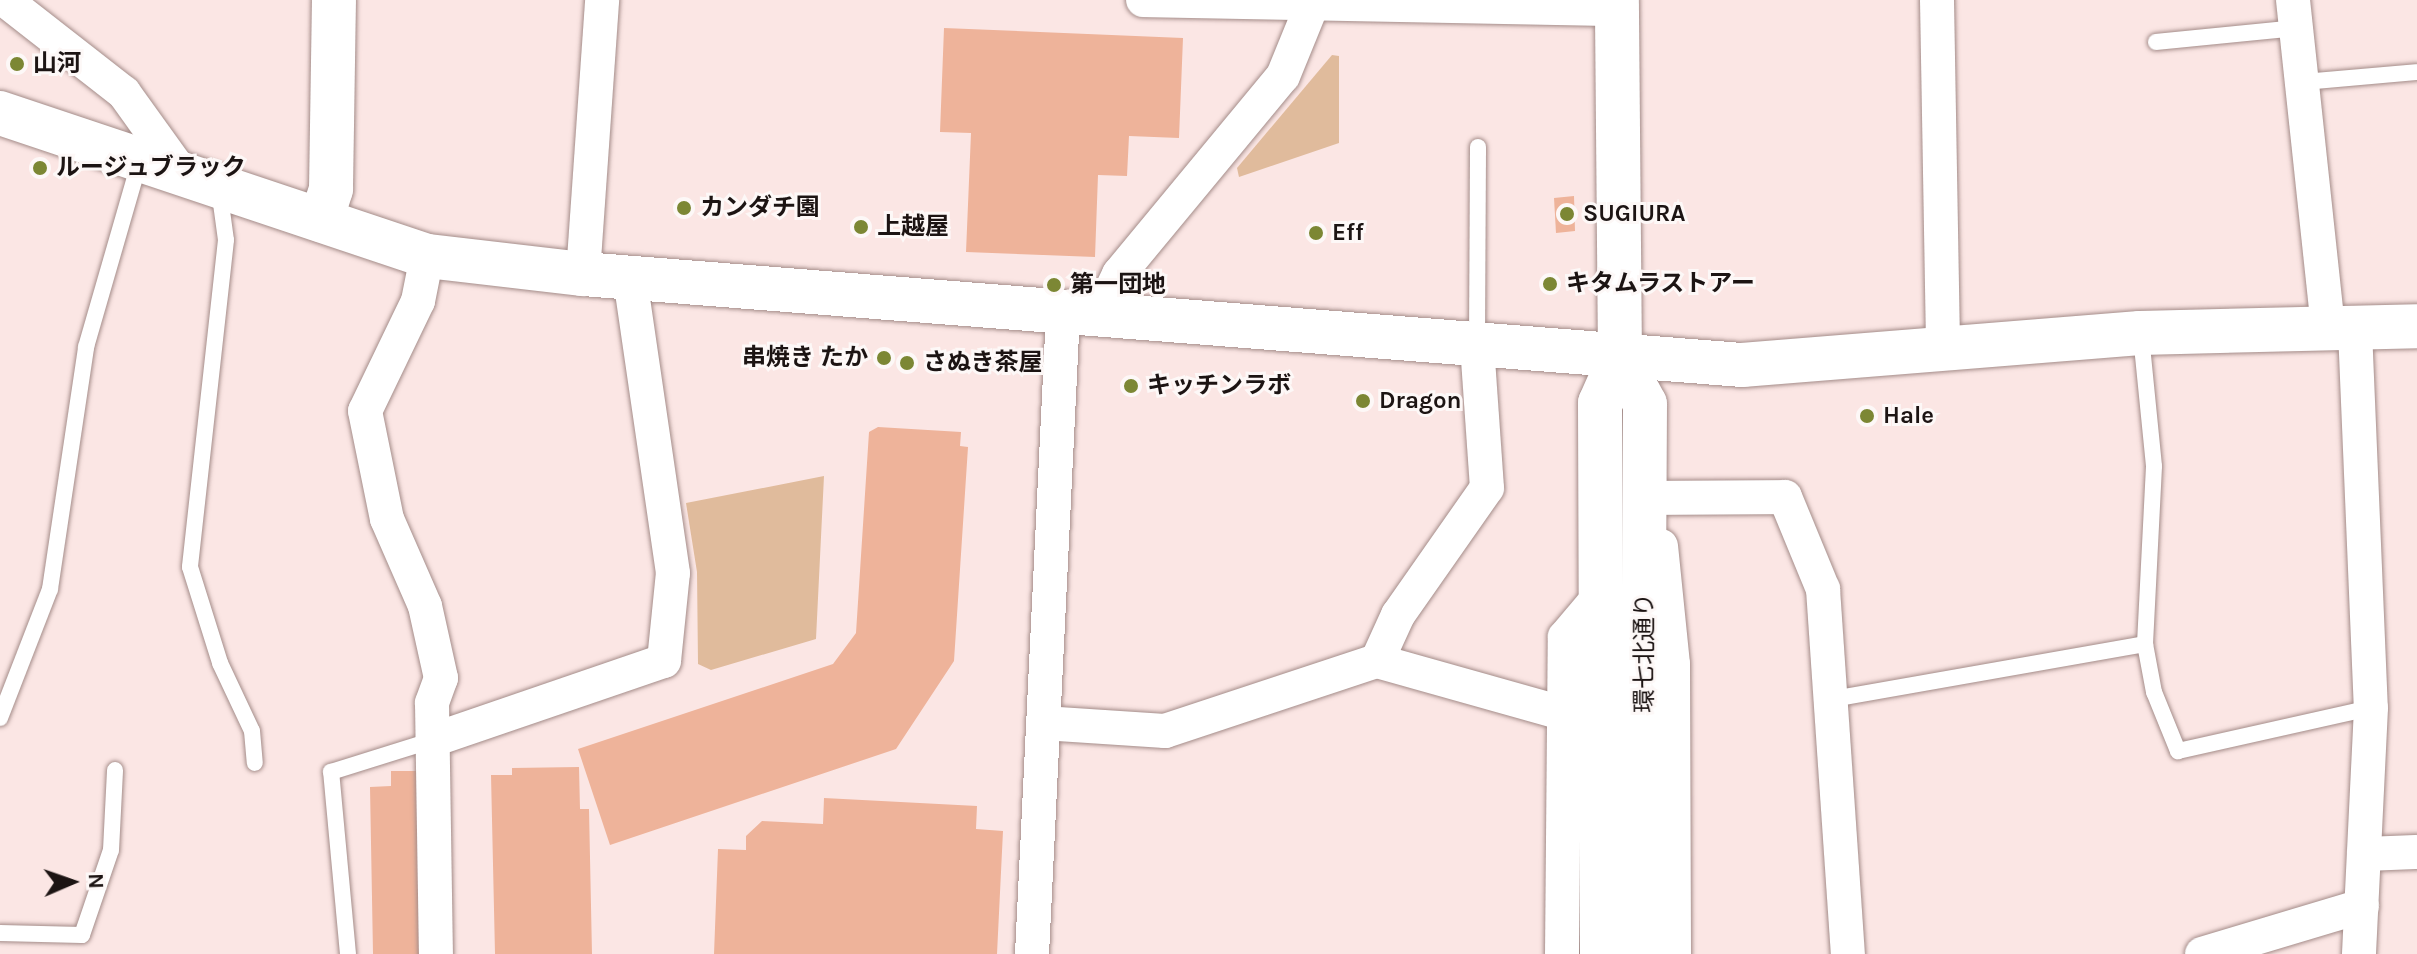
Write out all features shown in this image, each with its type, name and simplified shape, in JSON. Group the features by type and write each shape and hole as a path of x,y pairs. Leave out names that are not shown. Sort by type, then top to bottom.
{"street":[{"path":"5,0 124,93 180,172"},
{"path":"321,220 331,189 334,0"},
{"path":"583,274 602,0"},
{"path":"1143,0 1617,4"},
{"path":"1937,0 1943,353"},
{"path":"1032,954 1043,723 1081,315 1119,274 1283,76 1313,3"},
{"name":"環七北通り","path":"1602,954 1600,403 1620,358 1617,4"},
{"path":"2295,14 2342,330 2371,708 2359,954"},
{"path":"0,113 427,256 583,274 1620,358 1742,365 1943,353 2140,333 2417,326"},
{"path":"427,256 418,301 365,411 387,519 425,606 441,678 432,703 436,954"},
{"path":"433,740 664,661 673,573 630,278"},
{"path":"1377,661 1398,615 1487,488 1477,345"},
{"name":"環七北通り","path":"1620,358 1645,404 1651,487 1642,954"},
{"path":"1674,954 1673,664 1651,487 1785,497 1823,589 1833,699 1848,954"},
{"path":"1562,954 1565,637 1603,592"},
{"path":"1043,723 1165,731 1377,661 1566,714"},
{"path":"2364,854 2417,852"},
{"path":"2202,954 2362,906"}],"lane":[{"path":"2156,42 2295,14"},
{"path":"2303,82 2417,72"},
{"path":"1477,345 1478,147"},
{"path":"0,718 50,589 86,347 180,172 226,240 190,567 220,663 252,731 255,763"},
{"path":"2140,333 2154,466 2145,644 2154,692 2178,751 2371,708"},
{"path":"1833,699 2145,644"},
{"path":"348,954 331,772 433,740"},
{"path":"0,933 82,935 111,850 115,770"}],"shaded area":[{"path":"1332,55 1339,56 1339,143 1239,177 1237,168"},
{"path":"824,476 816,639 711,670 698,664 697,572 686,503"}],"building":[{"path":"944,28 1183,38 1179,138 1129,136 1127,176 1098,175 1095,257 966,252 971,133 940,132"},
{"path":"1574,196 1575,231 1556,233 1554,198"},
{"path":"878,427 961,432 960,446 968,447 954,661 896,749 610,845 578,749 833,664 856,633 869,432"},
{"path":"579,767 580,809 589,809 592,954 495,954 491,775 512,775 512,768"},
{"path":"391,771 416,771 419,954 373,954 370,787 391,786"},
{"path":"824,798 977,806 976,829 1003,831 997,954 714,954 718,849 746,850 746,836 762,821 823,824"}],"place":[{"name":"山河","path":"17,64"},
{"name":"ルージュブラック","path":"40,168"},
{"name":"カンダチ園","path":"684,208"},
{"name":"SUGIURA","path":"1567,214"},
{"name":"上越屋","path":"861,227"},
{"name":"Eff","path":"1316,233"},
{"name":"キタムラストアー","path":"1550,284"},
{"name":"第一団地","path":"1054,285"},
{"name":"串焼き たか","path":"884,358"},
{"name":"さぬき茶屋","path":"907,363"},
{"name":"キッチンラボ","path":"1131,386"},
{"name":"Dragon","path":"1363,401"},
{"name":"Hale","path":"1867,416"}]}
